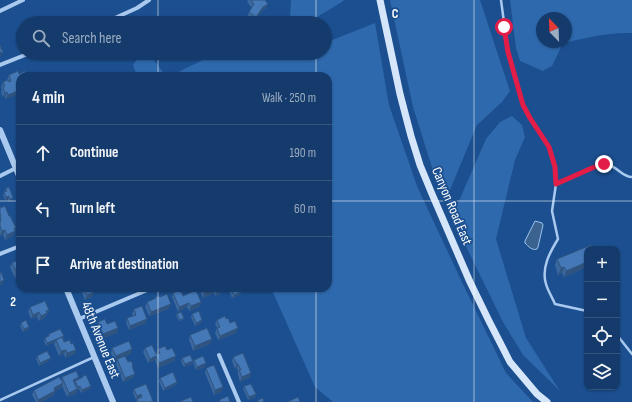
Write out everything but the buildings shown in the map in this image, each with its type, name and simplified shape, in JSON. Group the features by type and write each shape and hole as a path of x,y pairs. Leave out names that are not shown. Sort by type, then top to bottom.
{"main road":[{"name":"Canyon Road East","path":"380,0 409,129 420,165 432,194 470,282 510,362 537,394 547,402"}],"street":[{"path":"0,11 23,0"},
{"path":"121,16 149,0"},
{"path":"0,65 16,59"},
{"path":"0,130 16,168 0,176"},
{"path":"0,254 16,248"},
{"name":"48th Avenue East","path":"68,292 113,402"},
{"path":"79,318 142,292"},
{"path":"219,356 239,402"}],"lane":[{"path":"501,0 508,52 523,105 549,147 555,167 556,184 552,211 558,239 546,262 544,273 546,282 555,304 584,311"},
{"path":"556,184 604,164 619,171 625,176 632,177"},
{"path":"620,339 632,354"},
{"path":"0,400 95,356"}],"shaded area":[{"path":"291,0 344,0 319,16 290,16"},
{"path":"390,0 480,0 510,91 502,102 477,125 447,197 440,193 413,107"},
{"path":"510,0 632,0 632,33 606,34 572,41 572,12 536,12 536,48 561,48 552,66 543,71 520,61 516,48"},
{"path":"375,23 389,105 417,186 506,373 533,402 333,402 315,387 273,292 332,292 332,72 178,72 203,60 332,60 332,40"},
{"path":"136,60 154,60 163,72 136,72 133,65"},
{"path":"512,116 522,125 525,137 515,160 496,239 526,338 560,391 523,355 503,322 454,222 455,210 486,139 500,122"},
{"path":"535,221 542,223 543,225 538,247 537,249 533,249 525,243 525,241"}],"route":[{"path":"504,27 508,52 523,105 549,147 555,167 556,184 604,164"}]}
